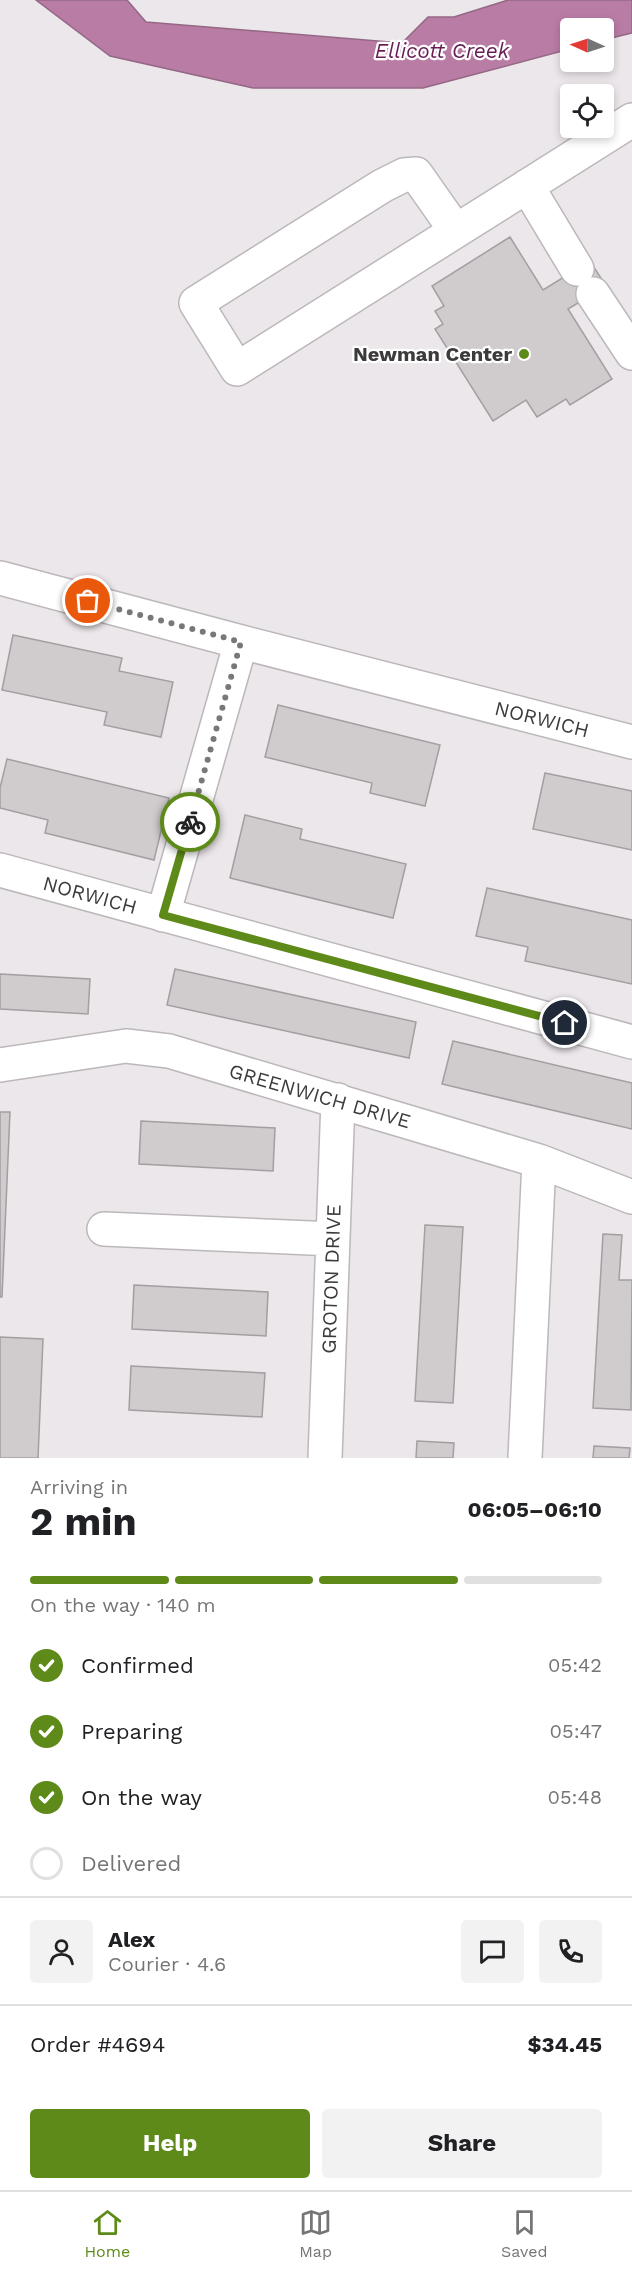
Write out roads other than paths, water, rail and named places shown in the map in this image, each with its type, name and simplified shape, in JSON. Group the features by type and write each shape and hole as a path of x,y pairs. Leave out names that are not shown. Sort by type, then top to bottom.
{"street":[{"path":"456,231 416,174 404,175 382,186 196,303 237,369 456,231 527,186 632,120"},
{"path":"527,186 632,353"},
{"name":"NORWICH","path":"0,578 632,742"},
{"path":"163,915 241,642"},
{"name":"NORWICH","path":"0,870 632,1042"},
{"name":"GREENWICH DRIVE","path":"0,1065 126,1046 169,1051 539,1161 632,1197"},
{"name":"GROTON DRIVE","path":"325,1458 338,1100"},
{"path":"525,1458 539,1161"},
{"path":"104,1229 333,1239"}],"water":[{"name":"Ellicott Creek","path":"36,0 127,0 146,22 402,43 428,17 454,17 508,0 632,0 632,33 614,37 614,18 560,18 560,52 423,88 253,88 110,56"}],"place":[{"name":"Newman Center","path":"524,354"}]}
